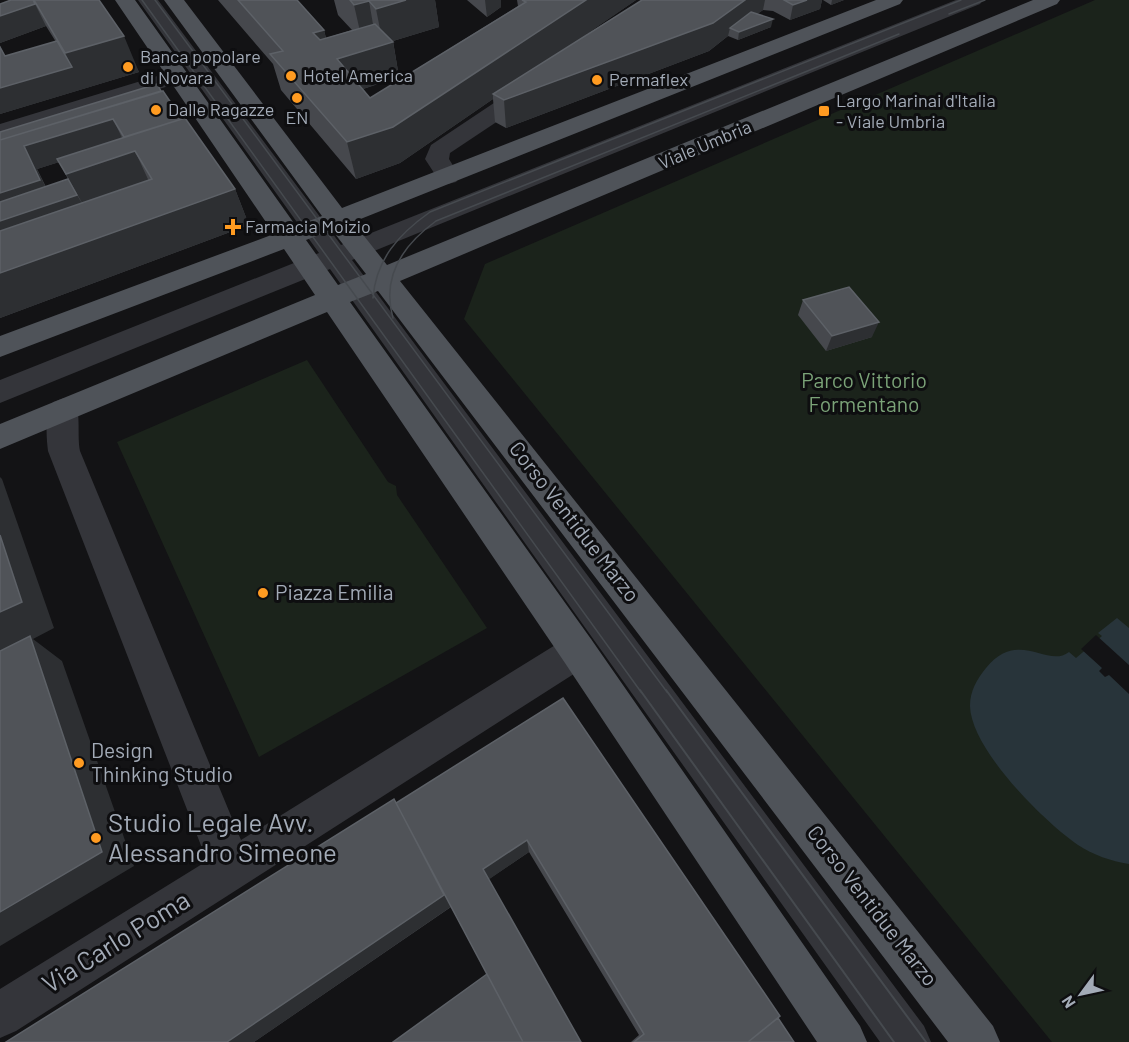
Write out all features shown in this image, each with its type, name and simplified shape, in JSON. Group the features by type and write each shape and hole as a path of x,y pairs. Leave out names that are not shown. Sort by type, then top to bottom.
{"main road":[{"name":"Corso Ventidue Marzo","path":"125,0 309,266 359,289 978,1042"},
{"name":"Corso Ventidue Marzo","path":"174,0 326,223"},
{"path":"8,344 448,177 893,0"},
{"name":"Viale Umbria","path":"359,289 1050,0"},
{"name":"Corso Ventidue Marzo","path":"359,289 578,651 844,1042"},
{"path":"0,437 359,289"}],"street":[{"path":"148,0 326,223"},
{"name":"Viale Umbria","path":"347,251 974,0"},
{"path":"0,131 177,76"},
{"path":"448,177 437,159 439,150 546,78"},
{"name":"Corso Ventidue Marzo","path":"326,223 347,251 359,289 908,1042"},
{"path":"0,392 347,251"},
{"path":"64,410 61,430 64,451 232,870 578,651"},
{"name":"Via Carlo Poma","path":"0,1015 232,870"}],"green space":[{"name":"Parco Vittorio Formentano","path":"1095,0 1129,0 1129,1042 1052,1042 464,319 485,264"},
{"path":"307,360 388,482 396,486 397,495 487,628 259,757 117,442"}],"shaded area":[{"path":"1117,618 1129,628 1129,864 1090,852 1063,834 1046,819 995,763 973,723 970,706 971,695 977,681 998,657 1010,651 1021,650 1051,656 1060,656 1069,652 1076,658 1102,636 1098,633"}],"pier":[{"path":"1096,635 1129,665 1129,694 1109,675 1105,677 1099,671 1102,668 1081,649"}],"building":[{"path":"11,0 33,0 35,4 0,16 0,4"},
{"path":"34,0 99,0 124,36 65,53"},
{"path":"238,0 297,0 324,30 313,33 320,40 375,24 393,42 337,59 370,98 526,2 522,0 586,0 393,127 347,142 270,54 283,51"},
{"path":"350,0 406,0 376,9 369,1 354,5"},
{"path":"642,0 745,0 713,23 504,100 493,94"},
{"path":"784,0 807,0 793,5"},
{"path":"751,12 773,19 739,32 730,28"},
{"path":"57,41 72,67 0,88 0,47 5,56"},
{"path":"157,84 161,91 0,140 0,132"},
{"path":"163,91 182,119 124,137 113,119 24,146 40,180 0,193 0,140"},
{"path":"185,118 235,189 0,273 0,231 152,179 135,151 66,174 57,159"},
{"path":"68,179 77,195 0,221 0,202"},
{"path":"849,287 879,322 832,336 803,300"},
{"path":"0,535 22,602 0,612"},
{"path":"30,636 102,852 0,912 0,651"},
{"path":"563,698 780,1016 748,1042 634,1042 644,1034 527,840 483,869 581,1042 523,1042 396,803"},
{"path":"394,799 444,895 227,1042 6,1042"},
{"path":"487,974 523,1042 393,1042"},
{"path":"778,1018 794,1042 748,1042"}],"tram line":[{"path":"142,0 641,692"},
{"path":"155,0 373,295"},
{"path":"373,295 384,259 408,229 430,212 961,0"},
{"path":"949,14 985,0"},
{"path":"393,318 390,288 398,263 414,240 436,221 899,34"},
{"path":"373,295 667,692"},
{"path":"640,690 894,1042"},
{"path":"666,690 926,1042"}],"place":[{"name":"Banca popolare di Novara","path":"128,67"},
{"name":"Hotel America","path":"291,76"},
{"name":"Permaflex","path":"597,80"},
{"name":"EN","path":"297,98"},
{"name":"Dalle Ragazze","path":"156,110"},
{"name":"Largo Marinai d'Italia - Viale Umbria","path":"824,111"},
{"name":"Farmacia Moizio","path":"233,227"},
{"name":"Piazza Emilia","path":"263,593"},
{"name":"Design Thinking Studio","path":"79,763"},
{"name":"Studio Legale Avv. Alessandro Simeone","path":"96,838"}]}
